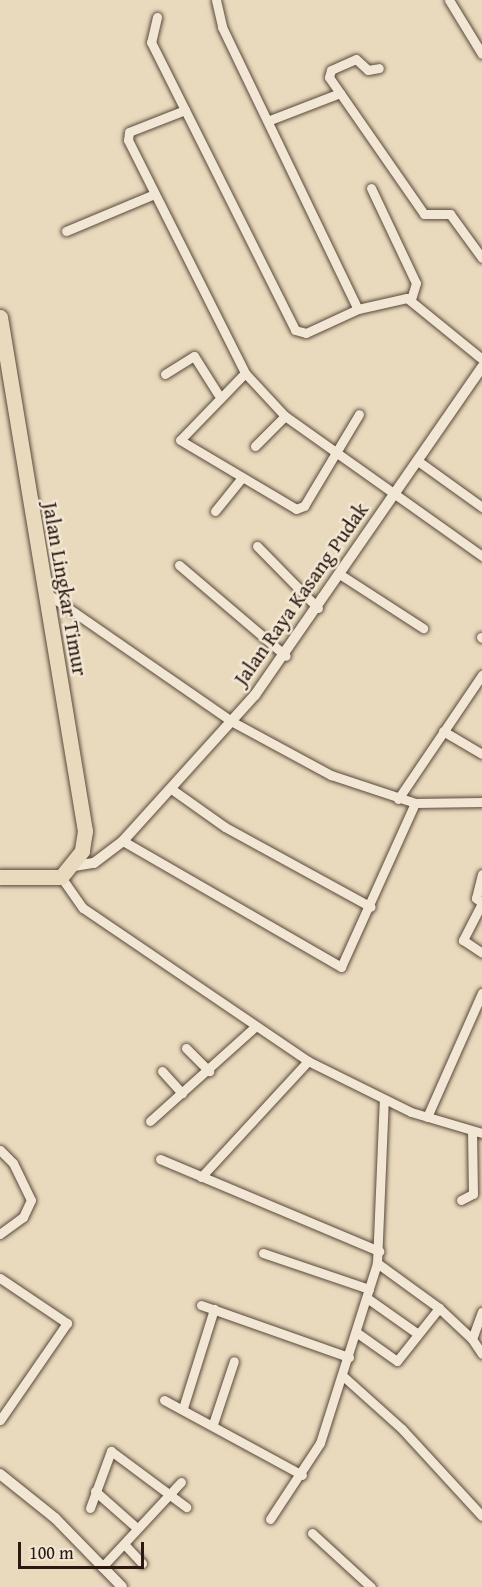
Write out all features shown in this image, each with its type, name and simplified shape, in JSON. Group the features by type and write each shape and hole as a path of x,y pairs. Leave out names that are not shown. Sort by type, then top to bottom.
{"highway":[{"name":"Jalan Lingkar Timur","path":"0,317 43,591 82,806 85,831 74,866"},
{"path":"0,877 61,878 74,866"}],"street":[{"path":"216,0 222,27 270,120 357,309"},
{"path":"449,0 482,54"},
{"path":"157,17 151,42 295,330 306,333 357,309 411,299"},
{"path":"379,68 368,70 356,59 331,70 329,77 423,214 450,214 482,258"},
{"path":"270,120 340,93"},
{"path":"186,110 128,135 152,195 245,373 285,416 394,496 482,556"},
{"path":"371,188 416,283 411,299"},
{"path":"66,231 152,195"},
{"path":"411,299 482,358"},
{"path":"165,374 194,356 218,394"},
{"name":"Jalan Raya Kasang Pudak","path":"74,866 94,863 123,841 286,656 482,367"},
{"path":"245,373 218,394 180,440 240,480 299,509 360,414"},
{"path":"255,446 285,416"},
{"path":"418,461 482,507"},
{"path":"215,512 240,480"},
{"path":"257,546 318,608"},
{"path":"179,565 286,656"},
{"path":"341,575 423,628"},
{"path":"43,591 231,721 331,774 415,803 482,802"},
{"path":"398,799 443,731 479,686 482,675"},
{"path":"443,731 482,754"},
{"path":"170,788 225,827 371,907"},
{"path":"123,841 338,967 371,907 415,803"},
{"path":"482,874 476,898 482,903 463,940 482,953"},
{"path":"61,878 83,908 309,1061 384,1099 427,1117 482,1133"},
{"path":"427,1117 482,993"},
{"path":"150,1121 209,1071 256,1026"},
{"path":"186,1048 209,1071"},
{"path":"201,1177 309,1061"},
{"path":"162,1071 182,1093"},
{"path":"270,1519 302,1475 320,1443 377,1263 384,1099"},
{"path":"461,1200 477,1191 472,1131"},
{"path":"0,1150 13,1163 31,1200 23,1217 0,1234"},
{"path":"160,1159 379,1251"},
{"path":"263,1253 368,1294 418,1334"},
{"path":"377,1263 439,1308 472,1339 482,1354"},
{"path":"0,1278 67,1323 0,1420"},
{"path":"201,1305 349,1357"},
{"path":"356,1332 394,1361 439,1308"},
{"path":"183,1408 214,1309"},
{"path":"472,1339 482,1312"},
{"path":"213,1424 234,1361"},
{"path":"343,1376 402,1429 482,1515"},
{"path":"164,1400 213,1424 302,1475"},
{"path":"90,1508 111,1451 186,1507"},
{"path":"0,1474 55,1518 122,1587"},
{"path":"102,1567 125,1545 137,1528 181,1482"},
{"path":"95,1491 137,1528"},
{"path":"312,1533 371,1587"},
{"path":"125,1545 142,1563"}]}
